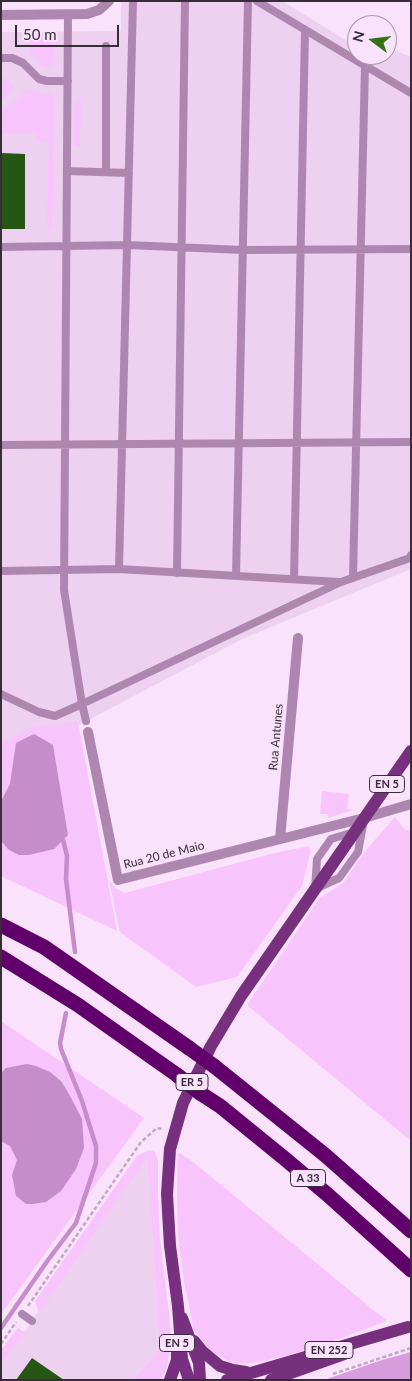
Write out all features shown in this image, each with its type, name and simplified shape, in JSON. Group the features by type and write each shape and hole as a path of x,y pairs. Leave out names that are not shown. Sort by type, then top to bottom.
{"highway":[{"name":"A 33","path":"1,925 44,948 214,1066 325,1155 411,1231"},
{"name":"A 33","path":"1,956 64,995 220,1106 328,1195 411,1270"}],"main road":[{"name":"EN 5","path":"364,818 411,751"},
{"name":"ER 5","path":"190,1336 178,1306 170,1246 167,1185 169,1156 174,1130 190,1088 219,1031 241,996 364,818"},
{"name":"EN 5","path":"170,1380 177,1360 178,1306"},
{"path":"178,1306 182,1359 189,1380"},
{"name":"EN 252","path":"227,1380 409,1326"},
{"name":"EN 252","path":"271,1380 369,1344 409,1326"},
{"name":"EN 5","path":"190,1336 199,1363 200,1380"},
{"path":"190,1336 202,1351 220,1366 251,1373"}],"street":[{"path":"1,15 93,12 99,10 108,2"},
{"name":"Rua Antunes","path":"280,839 298,638"},
{"name":"Rua 20 de Maio","path":"87,726 118,880 364,818 411,804"}],"lane":[{"path":"119,569 132,1"},
{"path":"177,572 185,1"},
{"path":"236,576 248,1"},
{"path":"257,1 411,92"},
{"path":"68,14 64,590 87,726"},
{"path":"294,579 305,30"},
{"path":"106,46 106,171"},
{"path":"1,58 12,58 23,63 39,79 68,81"},
{"path":"353,578 365,66"},
{"path":"67,171 129,173"},
{"path":"1,247 127,246 243,250 411,249"},
{"path":"1,445 411,442"},
{"path":"1,694 39,712 55,716 341,582 410,558 411,555"},
{"path":"1,571 119,569 341,582"},
{"path":"315,889 339,878 358,852 364,818"},
{"path":"22,1314 32,1321"}],"path":[{"path":"1,1344 141,1142 158,1128 174,1130"},
{"path":"333,1373 411,1348"}],"shaded area":[{"path":"121,1 282,1 347,41 347,65 397,65 397,51 411,57 411,569 242,639 77,726 1,870 1,32 121,31"},
{"path":"30,34 54,34 52,64 50,66 44,67 30,52"},
{"path":"1,78 9,80 13,87 10,93 1,100"},
{"path":"28,89 40,93 49,93 54,98 52,227 47,227 49,142 36,142 36,133 1,133 1,111 12,104"},
{"path":"75,101 81,101 80,147 74,147"},
{"path":"76,721 79,727 117,931 1,876 1,738 8,740 34,726 64,724"},
{"path":"34,734 53,745 68,835 54,849 29,855 19,855 9,850 2,842 1,801 10,784 16,743"},
{"path":"322,791 349,794 347,809 353,810 328,818 328,814 320,814"},
{"path":"395,817 405,830 411,830 411,1141 247,1005 319,899 343,883 367,849"},
{"path":"309,846 311,850 302,886 237,977 196,987 120,932 109,880 115,888 125,893 271,854"},
{"path":"1,1021 144,1118 1,1314"},
{"path":"27,1064 50,1072 61,1081 82,1119 84,1148 76,1169 61,1191 46,1202 32,1204 26,1204 16,1196 12,1175 17,1160 10,1146 1,1141 1,1073 6,1068"},
{"path":"149,1150 155,1152 158,1161 160,1240 170,1321 171,1346 167,1367 161,1380 132,1380 160,1349 147,1157 39,1313 35,1301 137,1156"},
{"path":"178,1152 193,1162 387,1321 317,1347 265,1361 244,1364 229,1362 209,1349 194,1330 184,1282 178,1234"},
{"path":"147,1156 160,1349 132,1380 1,1380 1,1366"},
{"path":"18,1328 25,1332 1,1366 1,1350"},
{"path":"411,1352 411,1380 324,1380 382,1360"}],"building":[{"path":"1,153 25,154 25,229 1,229"},
{"path":"32,1358 64,1380 16,1380"}],"waterway":[{"path":"63,840 67,856 66,879 75,952"},
{"path":"1,1328 76,1223 96,1163 96,1146 82,1101 61,1049 60,1043 66,1013"}]}
